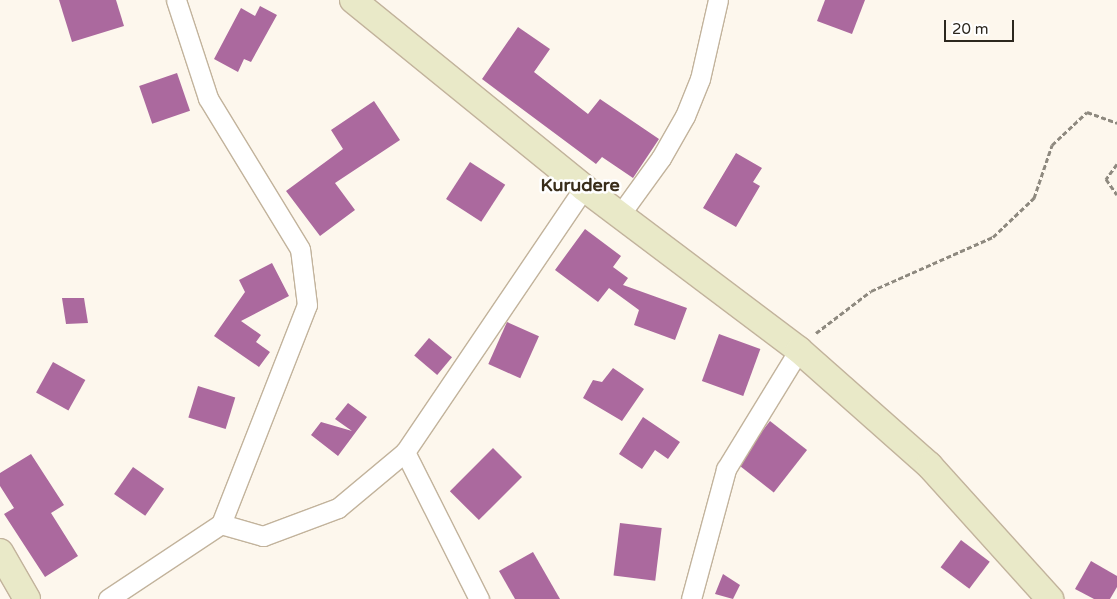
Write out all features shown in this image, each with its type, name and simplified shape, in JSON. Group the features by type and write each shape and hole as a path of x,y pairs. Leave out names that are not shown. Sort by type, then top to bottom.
{"street":[{"path":"108,599 221,524 307,305 300,249 208,98 176,0"},
{"path":"352,0 619,216 799,350 929,465 1050,599"},
{"path":"619,216 661,158 685,116 700,78 718,0"},
{"path":"221,524 263,536 338,508 405,452 584,188"},
{"path":"690,598 726,470 799,350"},
{"path":"405,452 479,599"},
{"path":"0,552 24,598"}],"path":[{"path":"799,350 871,291 993,236 1034,198 1052,145 1087,112 1117,123"},
{"path":"1117,164 1106,179 1117,195"}],"building":[{"path":"59,0 116,0 124,26 72,42"},
{"path":"825,0 865,0 852,34 817,21"},
{"path":"260,6 277,15 251,62 244,59 238,72 214,59 241,8 255,16"},
{"path":"518,27 550,49 534,72 588,114 600,99 659,139 633,178 602,157 596,164 482,79"},
{"path":"177,73 190,111 152,124 139,86"},
{"path":"374,101 400,140 335,183 355,210 320,236 286,191 343,149 331,130"},
{"path":"736,153 762,168 753,182 760,186 736,227 703,208"},
{"path":"470,162 505,185 481,222 446,199"},
{"path":"585,229 621,256 613,267 628,278 623,285 687,308 675,340 634,325 639,310 609,288 598,302 555,270"},
{"path":"272,263 289,296 241,321 261,335 256,342 270,352 259,367 214,336 245,292 239,280"},
{"path":"62,298 84,298 88,323 66,324"},
{"path":"507,322 539,336 520,378 488,364"},
{"path":"719,334 760,349 743,396 702,381"},
{"path":"429,338 452,357 437,375 414,356"},
{"path":"53,362 85,380 68,411 36,393"},
{"path":"613,368 644,389 622,421 583,398 593,380 602,382"},
{"path":"198,386 235,397 226,429 188,418"},
{"path":"348,403 367,417 338,456 311,435 321,422 352,431 335,419"},
{"path":"643,417 680,442 668,459 655,450 642,469 619,454"},
{"path":"770,421 807,450 774,492 737,464"},
{"path":"493,448 522,477 479,520 450,491"},
{"path":"31,454 64,505 51,513 78,556 45,577 4,514 14,508 0,486 0,473"},
{"path":"133,467 164,489 145,516 114,494"},
{"path":"620,523 662,528 655,581 614,576"},
{"path":"961,540 990,562 969,589 941,567"},
{"path":"533,552 560,599 515,599 499,571"},
{"path":"1091,561 1117,576 1117,587 1110,599 1094,599 1075,589"},
{"path":"723,574 740,585 733,599 715,594"}],"district":[{"name":"Kurudere","path":"580,185"}]}
